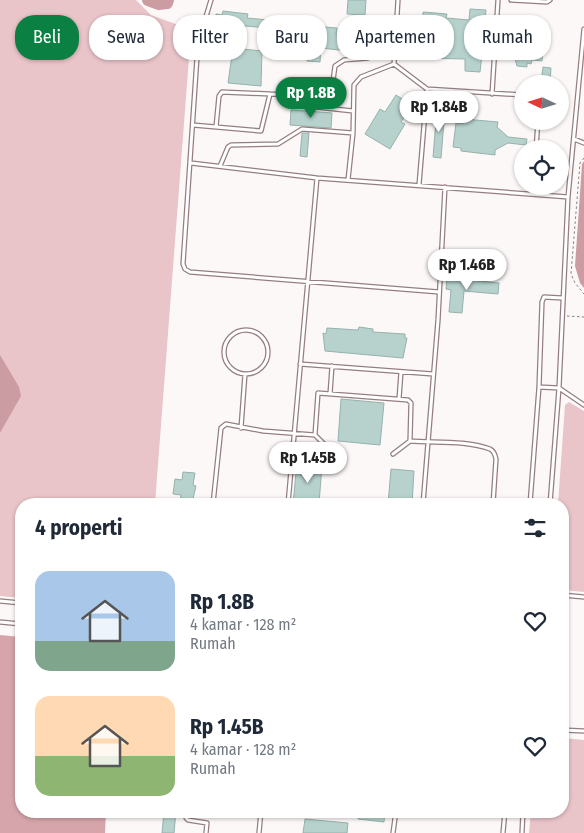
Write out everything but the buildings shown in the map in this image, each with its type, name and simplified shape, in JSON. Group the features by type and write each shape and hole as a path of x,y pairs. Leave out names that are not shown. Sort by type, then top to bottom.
{"lane":[{"path":"210,0 198,43 183,264 185,269 190,272 439,292"},
{"path":"394,64 398,0"},
{"path":"492,94 498,0"},
{"path":"511,0 547,2 550,0"},
{"path":"550,498 568,198 584,29"},
{"path":"216,127 219,96 222,92 331,96 335,66 344,60"},
{"path":"394,64 427,89 514,95"},
{"path":"348,180 356,81 394,64"},
{"path":"419,185 427,89"},
{"path":"192,125 261,131 270,94"},
{"path":"307,106 353,111"},
{"path":"220,166 228,147 231,145 278,144 302,129 353,133"},
{"path":"574,139 584,143"},
{"path":"191,163 317,178 514,192"},
{"path":"289,498 317,178"},
{"path":"423,498 445,187"},
{"path":"542,195 568,198"},
{"path":"530,498 539,387 542,299 549,296 562,298"},
{"path":"244,330 259,334 268,347 268,355 260,369 245,374 231,367 224,352 230,338 244,330"},
{"path":"300,364 433,374"},
{"path":"330,394 332,366"},
{"path":"399,399 402,372"},
{"path":"241,428 245,374"},
{"path":"539,387 558,388 584,405"},
{"path":"315,435 317,394 330,394 399,399 411,402 410,441"},
{"path":"214,498 220,428 226,424 241,428 315,435 327,447"},
{"path":"393,454 410,441 471,445 495,452 493,498"},
{"path":"569,596 584,597"},
{"path":"0,601 15,602"},
{"path":"0,622 15,623"},
{"path":"569,730 584,731"},
{"path":"186,818 207,823 206,833"},
{"path":"259,833 260,818"},
{"path":"393,833 395,818"},
{"path":"504,833 505,818"},
{"path":"522,833 523,818"}],"path":[{"path":"584,158 580,163 571,274 575,283 584,294"},
{"path":"562,316 584,317"}],"shaded area":[{"path":"0,0 136,0 151,15 89,15 89,60 163,60 163,19 173,23 173,60 189,60 155,498 15,498 15,597 0,596"},
{"path":"584,161 584,288 580,283 575,266 582,164"},
{"path":"0,355 19,387 21,396 0,433"},
{"path":"569,402 584,411 584,592 569,591 569,498 558,498 565,405"},
{"path":"0,635 15,636 15,818 106,818 105,833 0,833"},
{"path":"569,739 584,740 584,833 529,833 530,818 569,818"}],"waterway":[{"path":"148,0 159,4 167,3 168,0"}]}
